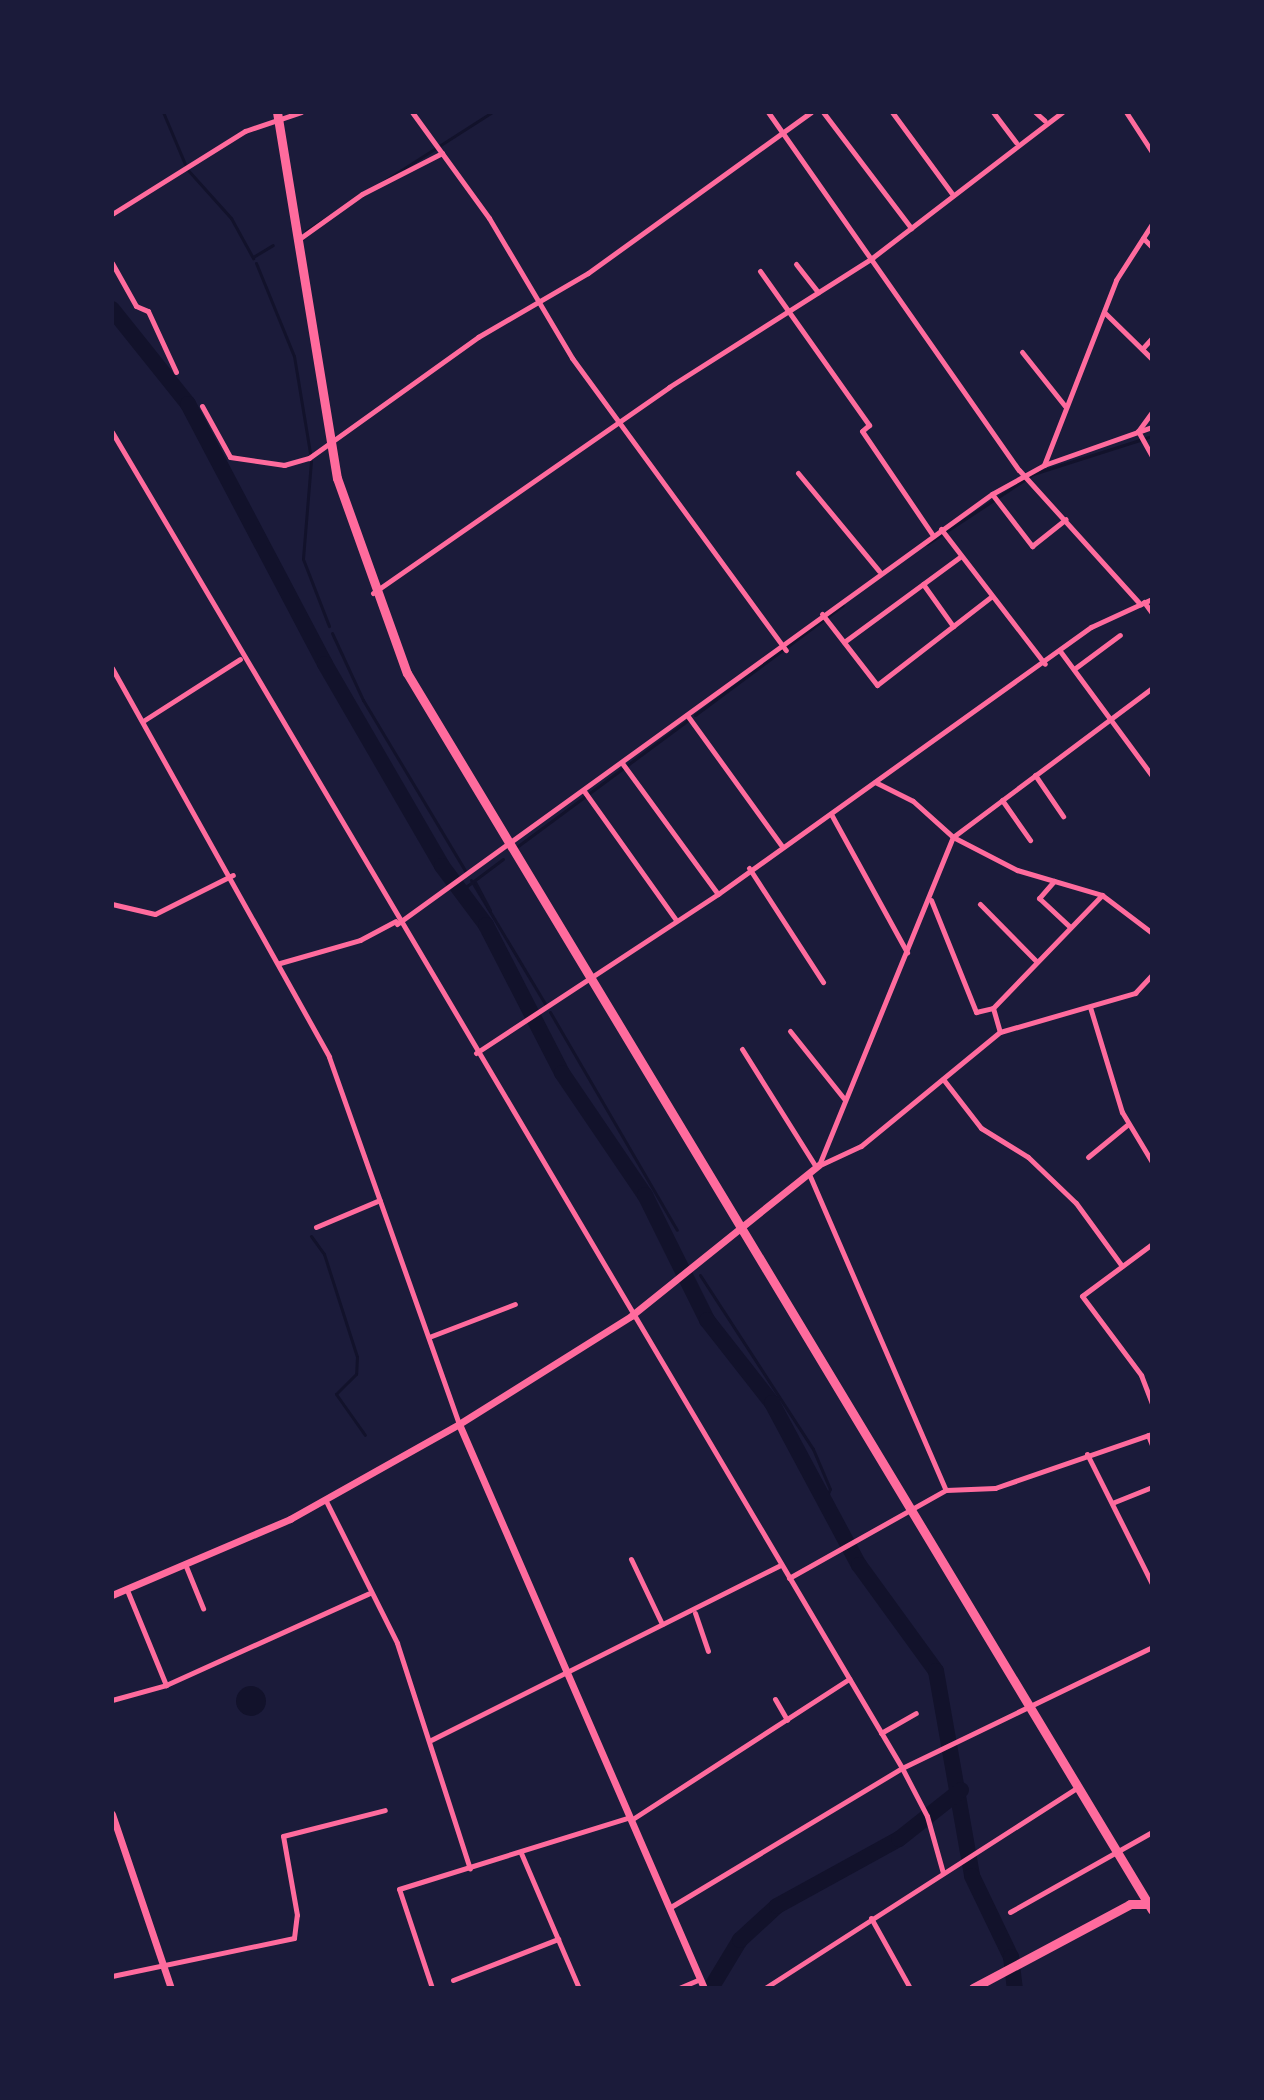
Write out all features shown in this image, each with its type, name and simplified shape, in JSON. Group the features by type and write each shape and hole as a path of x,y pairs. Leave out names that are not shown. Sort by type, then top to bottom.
{"highway":[{"path":"277,115 330,440 373,593 435,727 908,1511 1151,1906"},
{"path":"973,1988 1130,1904 1151,1906"}],"street":[{"path":"112,214 277,115 301,112"},
{"path":"412,112 539,298 618,422 786,650"},
{"path":"768,112 1025,474 1152,613"},
{"path":"202,406 230,457 284,465 312,456 330,440 539,298 588,273 811,112"},
{"path":"823,112 911,228"},
{"path":"892,112 953,195"},
{"path":"993,112 1016,142"},
{"path":"1035,112 1045,121"},
{"path":"373,593 618,422 872,258 1016,142 1062,112"},
{"path":"1126,112 1152,152"},
{"path":"297,240 362,194 442,153"},
{"path":"1044,465 1104,311 1152,224"},
{"path":"1143,238 1152,247"},
{"path":"796,264 818,292"},
{"path":"113,267 136,306 148,311 176,372"},
{"path":"760,271 932,534"},
{"path":"1104,311 1152,359"},
{"path":"1142,349 1152,338"},
{"path":"1022,352 1066,407"},
{"path":"1138,431 1152,412"},
{"path":"280,963 360,940 449,892 687,715 742,678 781,644 879,571 992,494 1044,465 1152,427"},
{"path":"1138,431 1152,456"},
{"path":"112,432 248,673 902,1768 925,1813 943,1873"},
{"path":"798,473 879,571"},
{"path":"992,494 1032,546 1066,519"},
{"path":"941,529 1045,664"},
{"path":"844,642 961,556"},
{"path":"923,584 953,626"},
{"path":"822,614 877,685 992,596"},
{"path":"476,1053 540,1014 718,894 749,868 831,814 1060,651 1152,599"},
{"path":"1074,669 1120,635"},
{"path":"1060,651 1152,776"},
{"path":"143,721 240,659"},
{"path":"112,668 233,875 329,1057 459,1424 702,1985 679,1988"},
{"path":"818,1166 931,898 953,837 1152,688"},
{"path":"687,715 782,846"},
{"path":"622,763 718,894"},
{"path":"1035,775 1063,816"},
{"path":"875,782 913,801 953,837 1054,881 1102,895 1152,933"},
{"path":"584,791 676,920"},
{"path":"1002,800 1030,840"},
{"path":"831,814 907,952"},
{"path":"749,868 823,982"},
{"path":"112,904 155,914 233,875"},
{"path":"1054,881 1039,898 1070,927"},
{"path":"931,898 976,1012 993,1008 1102,895"},
{"path":"980,904 1036,961"},
{"path":"112,1595 325,1499 459,1424 631,1316 818,1166 861,1146 1000,1032 1135,993 1152,975"},
{"path":"1090,1007 1127,1125 1152,1162"},
{"path":"993,1008 1000,1032"},
{"path":"790,1031 845,1100"},
{"path":"742,1049 818,1166"},
{"path":"943,1079 981,1128 1028,1157 1076,1203 1122,1266"},
{"path":"1088,1157 1127,1125"},
{"path":"809,1174 946,1490"},
{"path":"316,1227 380,1200"},
{"path":"1152,1244 1082,1296 1141,1375 1152,1404"},
{"path":"429,1337 515,1304"},
{"path":"789,1578 856,1537 946,1490 995,1488 1150,1434 1152,1445"},
{"path":"1087,1454 1152,1584"},
{"path":"1112,1503 1152,1484 1152,1475"},
{"path":"325,1499 368,1594 397,1643 431,1740 470,1869"},
{"path":"631,1559 662,1624"},
{"path":"185,1564 203,1608"},
{"path":"431,1740 566,1667 662,1624 695,1613 781,1565"},
{"path":"127,1590 166,1685"},
{"path":"112,1700 166,1685 368,1594"},
{"path":"695,1613 708,1651"},
{"path":"669,1908 902,1768 1152,1647"},
{"path":"432,1988 399,1889 630,1818 849,1679"},
{"path":"775,1699 787,1720"},
{"path":"881,1733 916,1713"},
{"path":"765,1988 871,1918 977,1855 1077,1788"},
{"path":"112,1976 162,1963 294,1938 297,1915 283,1836 385,1810"},
{"path":"112,1814 171,1988"},
{"path":"1010,1912 1152,1832"},
{"path":"521,1853 579,1988"},
{"path":"871,1918 910,1988"},
{"path":"453,1980 558,1939"}],"shaded area":[{"path":"251,1686 262,1690 266,1701 262,1712 251,1716 240,1712 236,1701 240,1690"}],"waterway":[{"path":"163,112 185,164"},
{"path":"306,231 492,112"},
{"path":"187,169 231,218 253,258"},
{"path":"253,257 273,245"},
{"path":"256,263 294,356 310,453"},
{"path":"112,309 188,404 325,664 442,866 486,925 562,1073 645,1195 707,1320 772,1403 859,1565 936,1671 972,1876 1011,1957 1015,1988"},
{"path":"927,544 1033,474 1152,436"},
{"path":"311,461 303,559 329,626"},
{"path":"695,715 843,605"},
{"path":"332,633 363,700 466,872"},
{"path":"518,846 687,721"},
{"path":"459,892 503,859"},
{"path":"471,880 547,1007"},
{"path":"475,882 490,910"},
{"path":"550,1012 677,1230"},
{"path":"311,1236 324,1254 357,1357 356,1374 336,1394 365,1435"},
{"path":"700,1275 813,1449 830,1489 826,1498"},
{"path":"711,1988 740,1940 777,1906 899,1839 961,1790"}]}
